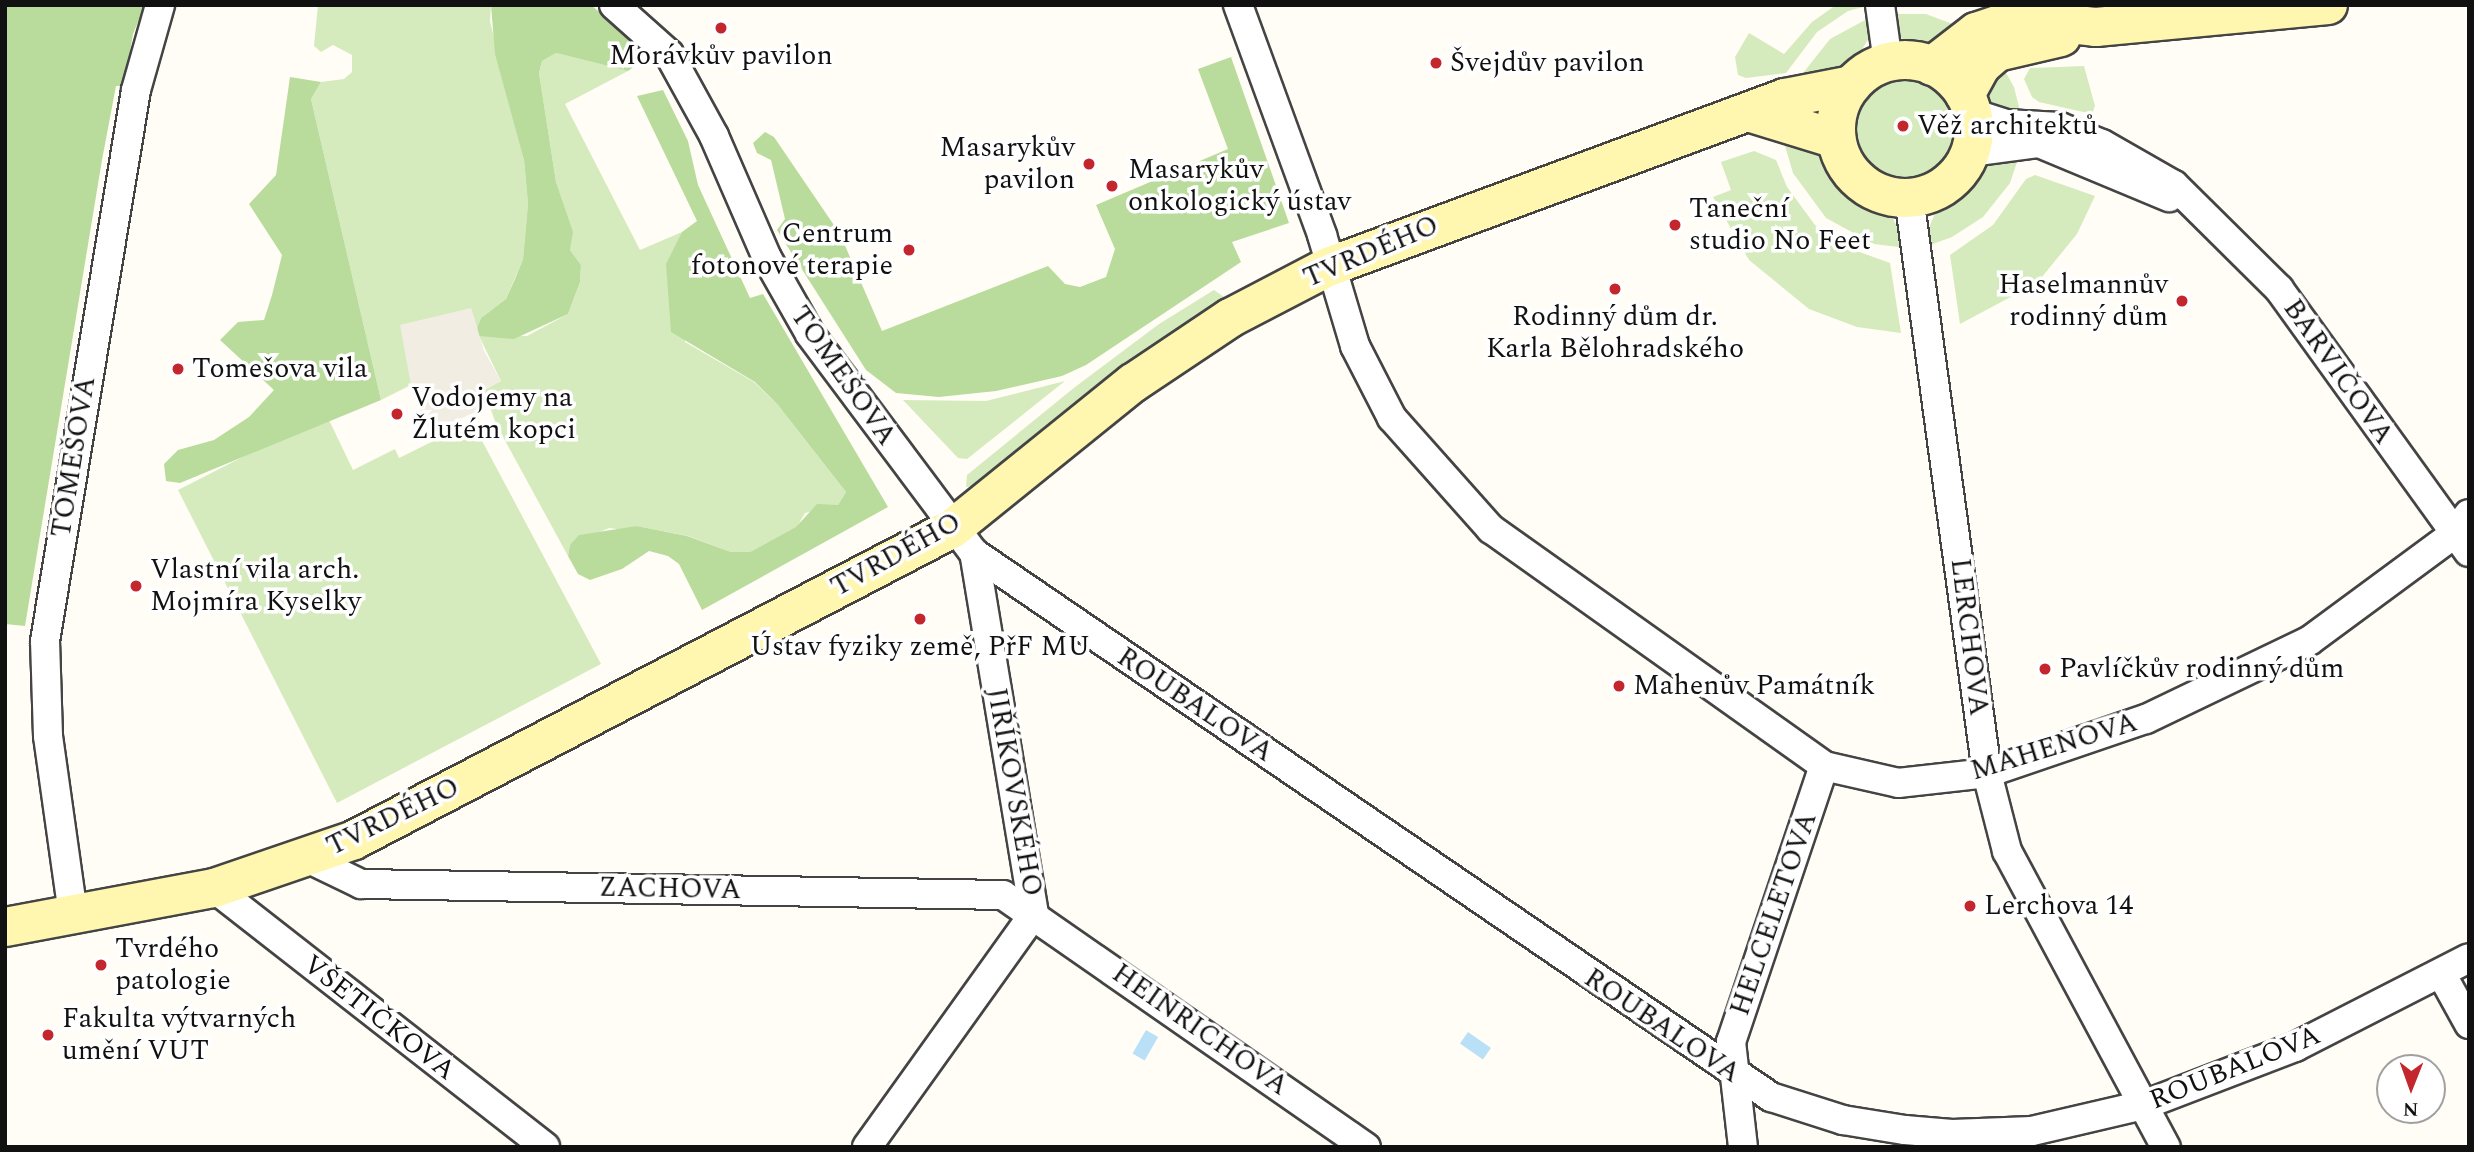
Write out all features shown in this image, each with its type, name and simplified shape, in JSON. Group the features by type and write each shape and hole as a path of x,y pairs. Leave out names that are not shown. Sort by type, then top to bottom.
{"street":[{"name":"TOMEŠOVA","path":"73,914 48,736 45,641 136,90 160,5"},
{"name":"TOMEŠOVA","path":"614,5 669,54 714,136 767,258 810,334 963,541"},
{"name":"MAHENOVA","path":"1238,5 1322,235 1328,267 1355,346 1392,418 1491,529 1824,766 1898,783 1987,773 2146,719 2309,641 2463,534"},
{"path":"1880,5 1888,63"},
{"path":"1968,104 1950,76 1932,66 1905,60 1888,63 1861,75 1852,85 1836,116 1836,139 1842,159 1861,182 1888,196 1909,197 1946,184 1970,152 1968,104 1981,66 1997,52 2096,27 2328,5"},
{"path":"1932,66 1998,22 2056,20 2096,27"},
{"name":"TVRDÉHO","path":"5,927 214,888 307,858 400,817 963,541 1133,383 1230,317 1328,267 1559,178 1751,113 1785,98 1852,85"},
{"name":"BARVIČOVA","path":"1968,104 2006,124 2060,127 2102,144 2174,185 2192,206 2279,289 2463,534"},
{"path":"1751,113 1836,139"},
{"name":"BARVIČOVA","path":"1970,152 2011,143 2039,143 2192,206"},
{"name":"LERCHOVA","path":"1909,197 1931,338 1987,773 2007,851 2166,1147"},
{"name":"JIŘÍKOVSKÉHO","path":"867,1147 1034,914 963,541"},
{"name":"ROUBALOVA","path":"963,541 1735,1076 1771,1097 1843,1120 1952,1134 2032,1131 2144,1105 2295,1047 2442,975 2469,958"},
{"name":"HELCELETOVA","path":"1743,1147 1731,1042 1824,766"},
{"name":"ZACHOVA","path":"307,858 361,884 1003,895 1034,914"},
{"name":"VŠETIČKOVA","path":"214,888 545,1147"},
{"name":"HEINRICHOVA","path":"1034,914 1366,1147"},
{"path":"2442,975 2469,1024"}],"green space":[{"path":"6,5 145,5 133,34 124,86 116,86 25,626 5,624"},
{"path":"318,5 491,5 490,21 524,160 528,204 523,259 506,299 481,318 477,328 471,309 401,325 413,384 381,400 311,99 321,82 344,79 352,72 352,55 333,45 321,52 314,46"},
{"path":"491,5 591,5 620,30 636,50 639,63 628,71 556,53 542,61 539,73 556,182 573,232 570,250 581,265 580,282 568,314 514,339 479,336 477,328 481,318 506,299 515,279 523,259 528,204 524,160 495,54"},
{"path":"1836,5 1863,7 1848,11 1817,32 1786,73 1746,78 1738,75 1735,57 1749,33 1784,54 1812,22"},
{"path":"1894,14 1926,14 1963,28 1929,49 1912,49 1898,34"},
{"path":"1867,19 1869,38 1851,67 1796,82 1830,39"},
{"path":"556,53 628,71 565,104 640,250 682,232 676,247 685,342 754,382 778,405 846,492 838,505 805,513 797,527 750,552 731,552 688,536 637,526 624,530 609,528 570,545 568,556 496,424 484,390 501,381 479,336 527,336 568,314 580,282 581,265 570,250 572,231 556,182 539,73 542,61"},
{"path":"1231,57 1289,223 1232,242 1241,262 1086,365 1062,376 996,391 939,397 896,393 866,370 777,230 785,219 771,160 757,153 753,143 765,132 774,137 840,234 882,331 1048,266 1065,284 1080,287 1106,277 1115,249 1096,205 1228,149 1198,69"},
{"path":"2001,64 2014,87 2021,115 1982,98"},
{"path":"2084,66 2095,106 2092,114 2039,102 2032,97 2024,79 2030,68"},
{"path":"290,77 321,82 311,99 381,400 180,483 166,481 164,464 178,450 214,440 249,417 274,390 220,340 238,322 264,320 272,295 282,255 249,204 276,175"},
{"path":"1904,80 1923,84 1939,95 1950,111 1954,130 1950,149 1939,165 1923,176 1904,180 1885,176 1869,165 1858,149 1854,130 1858,111 1869,95 1885,84"},
{"path":"663,90 688,141 698,185 750,298 763,294 888,507 702,610 679,564 668,556 649,551 622,569 590,580 578,574 568,556 570,545 579,535 637,526 687,536 731,552 750,552 796,527 817,504 838,505 846,492 778,405 755,382 671,332 666,264 682,232 697,221 637,96"},
{"path":"1787,135 1823,154 1851,191 1892,216 1906,248 1874,244 1826,218 1793,173 1785,146"},
{"path":"1754,151 1776,160 1787,187 1815,225 1854,250 1890,263 1901,333 1857,327 1809,309 1749,260 1713,197 1731,190 1721,162"},
{"path":"2020,153 2010,183 1983,217 1952,237 1930,245 1930,225 1937,209 1988,160"},
{"path":"2035,175 2095,196 2077,234 2037,283 1960,324 1950,255 1993,225 2026,179"},
{"path":"1214,290 1224,297 1215,311 983,485 966,487 967,475 1075,387 1159,324"},
{"path":"1065,381 967,459 958,458 903,400 986,401"},
{"path":"329,420 353,470 395,449 399,458 472,422 601,664 337,803 178,490 268,444"}],"shaded area":[{"path":"471,308 484,351 501,381 483,390 486,407 431,432 413,396 400,325"}],"water":[{"path":"1146,1030 1158,1037 1145,1060 1132,1053"},
{"path":"1468,1032 1491,1048 1483,1060 1460,1043"}],"place":[{"name":"Morávkův pavilon","path":"721,28"},
{"name":"Švejdův pavilon","path":"1436,63"},
{"name":"Věž architektů","path":"1903,126"},
{"name":"Masarykův pavilon","path":"1089,164"},
{"name":"Masarykův onkologický ústav","path":"1112,186"},
{"name":"Taneční studio No Feet","path":"1675,225"},
{"name":"Centrum fotonové terapie","path":"909,250"},
{"name":"Rodinný dům dr. Karla Bělohradského","path":"1615,289"},
{"name":"Haselmannův rodinný dům","path":"2182,301"},
{"name":"Tomešova vila","path":"178,369"},
{"name":"Vodojemy na Žlutém kopci","path":"397,414"},
{"name":"Vlastní vila arch. Mojmíra Kyselky","path":"136,586"},
{"name":"Ústav fyziky země, PřF MU","path":"920,619"},
{"name":"Pavlíčkův rodinný dům","path":"2045,669"},
{"name":"Mahenův Památník","path":"1619,686"},
{"name":"Lerchova 14","path":"1970,906"},
{"name":"Tvrdého patologie","path":"101,965"},
{"name":"Fakulta výtvarných umění VUT","path":"48,1035"}]}
